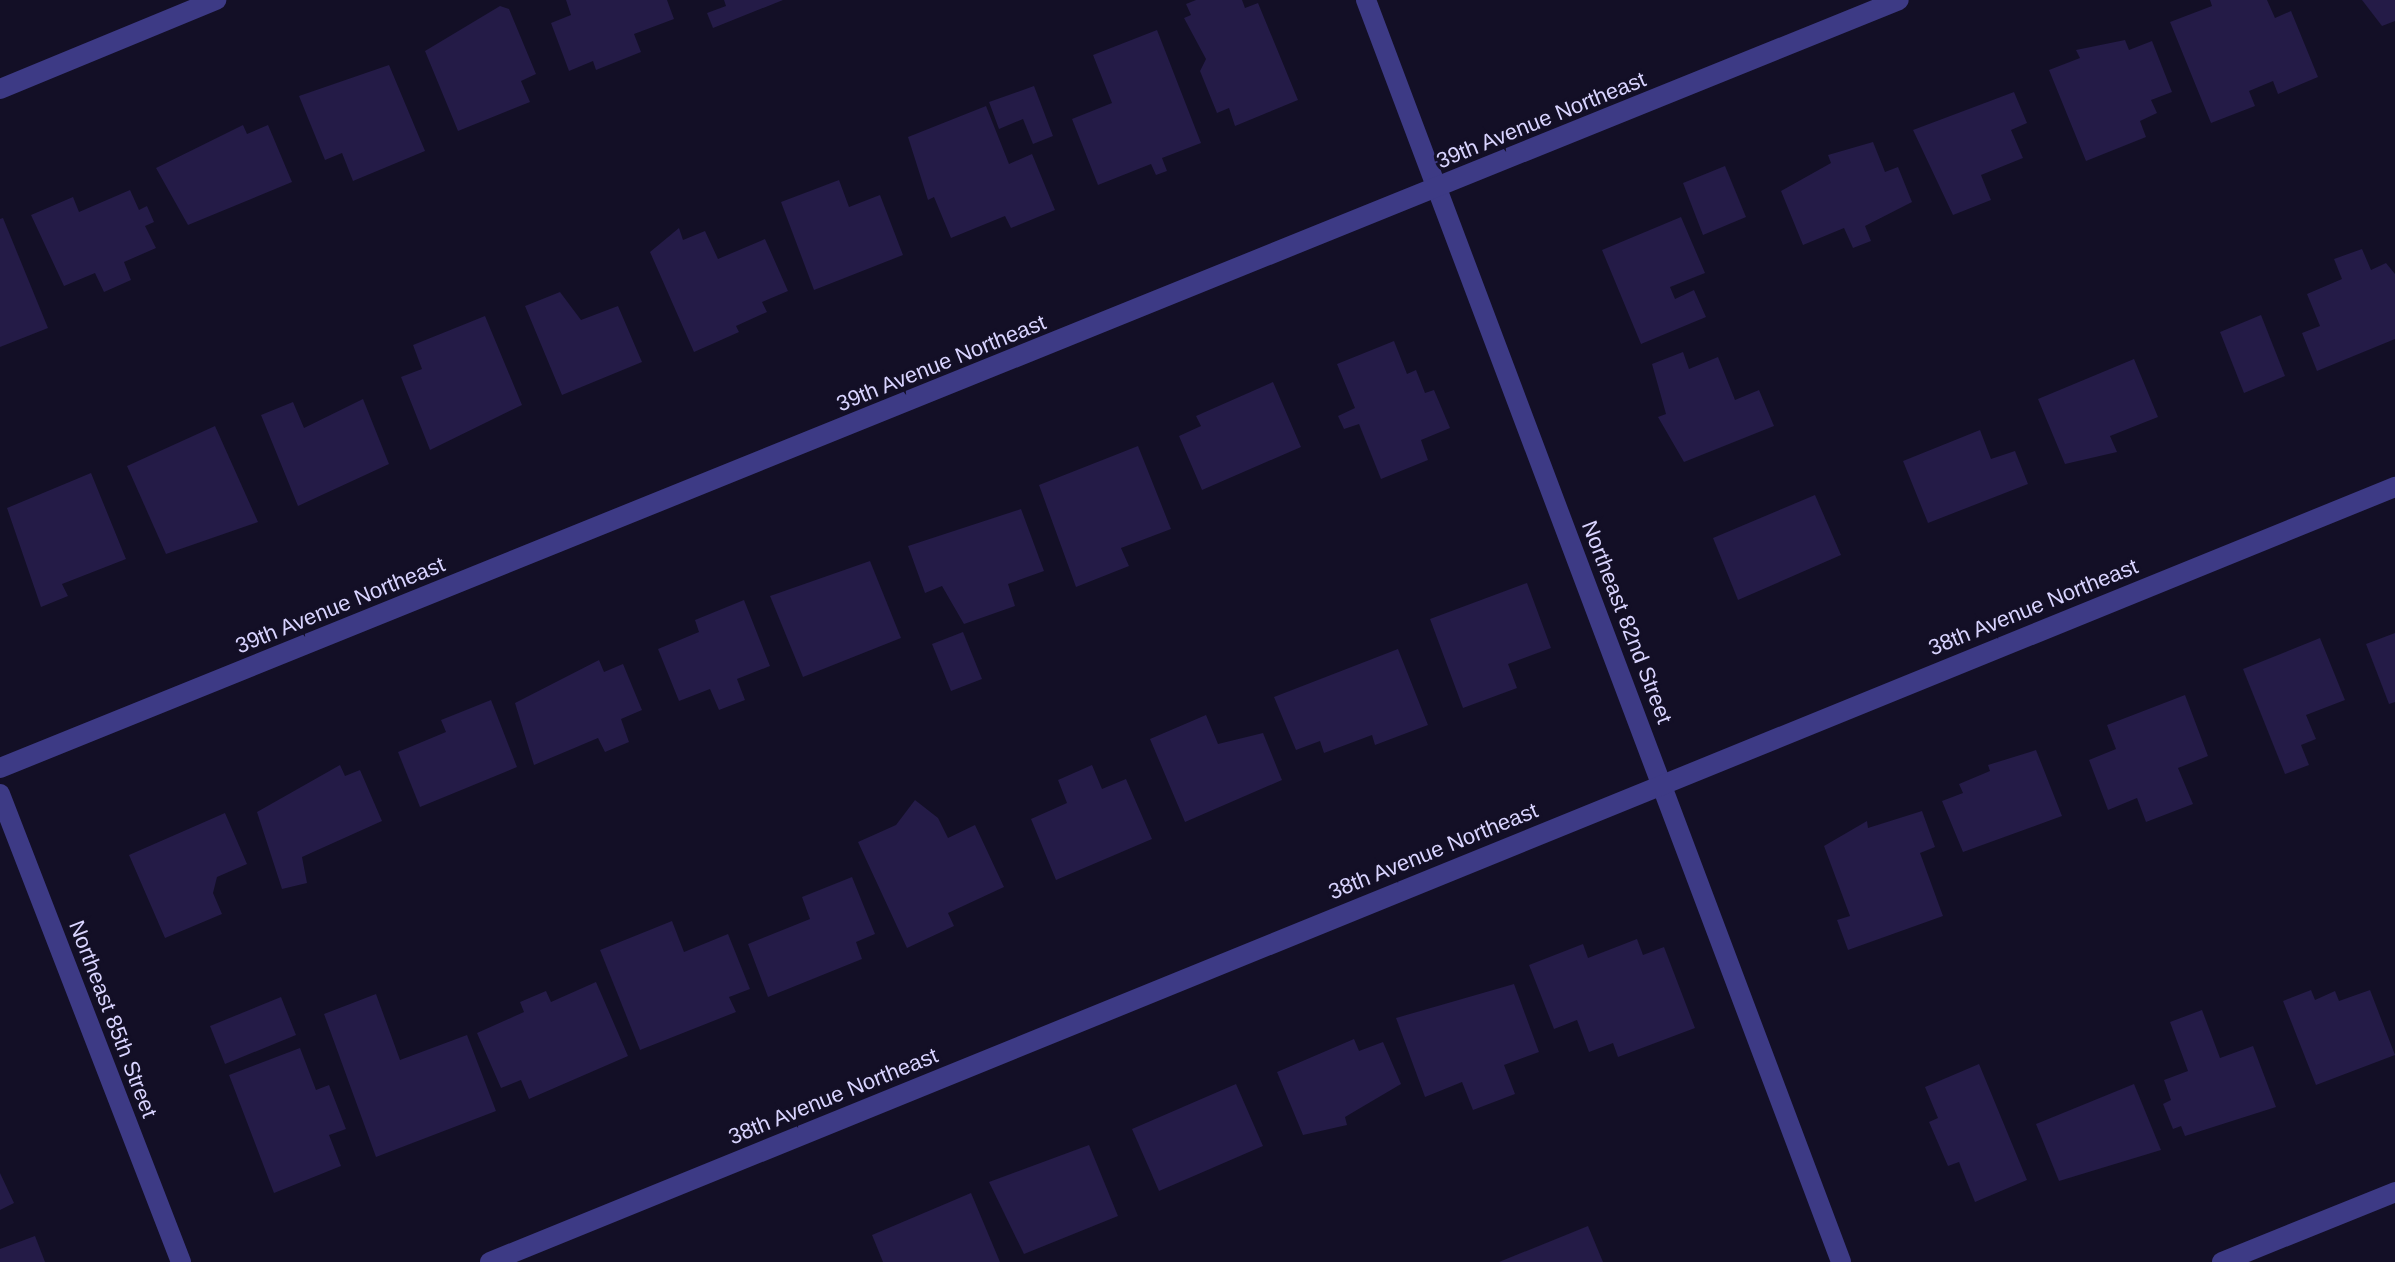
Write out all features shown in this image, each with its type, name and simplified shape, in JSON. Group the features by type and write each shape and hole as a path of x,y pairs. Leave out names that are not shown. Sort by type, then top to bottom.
{"street":[{"path":"0,89 216,0"},
{"name":"Northeast 82nd Street","path":"1366,0 1841,1262"},
{"name":"39th Avenue Northeast","path":"0,768 1899,0"},
{"name":"38th Avenue Northeast","path":"490,1262 2395,487"},
{"name":"Northeast 85th Street","path":"0,794 181,1262"},
{"path":"2222,1262 2395,1192"}],"building":[{"path":"566,0 667,0 674,19 634,34 641,52 596,70 593,61 569,71 551,23 571,15"},
{"path":"724,0 783,0 713,28 707,13 726,6"},
{"path":"1196,0 1242,0 1245,8 1258,3 1298,100 1235,126 1229,108 1217,113 1200,71 1206,59 1184,18 1191,15 1186,4"},
{"path":"2210,0 2267,0 2275,18 2291,11 2318,77 2278,94 2273,81 2249,91 2255,106 2211,123 2170,22 2212,6"},
{"path":"2362,0 2395,0 2395,21 2382,26"},
{"path":"500,6 509,9 536,74 521,81 530,102 458,131 425,51"},
{"path":"1157,30 1201,143 1162,158 1167,171 1156,175 1151,164 1098,185 1072,119 1112,103 1093,55"},
{"path":"2125,40 2129,50 2152,41 2172,92 2151,100 2157,113 2140,121 2146,137 2086,161 2049,70 2080,58 2076,50"},
{"path":"389,65 425,151 353,181 342,153 325,160 299,96"},
{"path":"1034,86 1053,136 1033,144 1023,119 999,129 989,102"},
{"path":"2014,92 2027,123 2011,130 2023,158 1981,175 1991,200 1953,215 1913,130"},
{"path":"986,106 1009,164 1032,154 1055,210 1011,228 1005,216 951,238 934,197 928,200 908,137"},
{"path":"243,125 247,134 268,125 292,182 188,225 156,168"},
{"path":"1873,142 1885,172 1898,167 1912,202 1865,226 1871,241 1853,248 1844,228 1803,245 1781,191 1831,163 1828,155"},
{"path":"1725,166 1746,217 1703,235 1683,183"},
{"path":"839,180 849,207 880,195 903,255 814,290 781,202"},
{"path":"130,190 139,210 147,206 154,222 145,226 156,248 124,262 131,280 104,292 95,273 64,286 31,215 73,197 79,212"},
{"path":"1681,217 1705,273 1670,287 1675,299 1694,290 1706,317 1641,344 1602,250"},
{"path":"3,218 48,328 0,347 0,219"},
{"path":"679,228 683,240 705,231 718,259 765,239 788,291 762,302 767,312 736,326 739,332 694,352 650,252"},
{"path":"2362,249 2371,270 2386,263 2395,274 2395,339 2317,371 2302,333 2320,326 2307,294 2342,279 2334,259"},
{"path":"560,292 581,320 618,306 642,362 562,395 525,306"},
{"path":"2261,315 2285,376 2244,393 2220,332"},
{"path":"485,316 522,405 430,450 401,377 422,369 413,345"},
{"path":"1394,341 1407,374 1416,370 1425,393 1434,390 1450,428 1421,440 1428,460 1381,479 1359,424 1344,429 1338,416 1355,408 1337,364"},
{"path":"1683,352 1689,369 1718,357 1735,400 1759,390 1774,426 1684,462 1658,417 1666,414 1652,364"},
{"path":"2134,359 2158,417 2110,436 2117,452 2065,464 2038,399"},
{"path":"1273,382 1301,447 1202,490 1179,436 1201,426 1196,416"},
{"path":"363,399 389,464 298,506 261,415 293,402 304,428"},
{"path":"215,426 258,522 166,554 127,466"},
{"path":"1980,430 1991,459 2015,451 2028,484 1928,523 1903,461"},
{"path":"1138,446 1171,529 1121,548 1129,566 1076,587 1039,485"},
{"path":"91,473 126,559 62,584 68,596 41,607 7,508"},
{"path":"1815,495 1841,555 1738,600 1713,538"},
{"path":"1021,509 1044,571 1008,584 1015,606 964,624 942,586 925,593 908,546"},
{"path":"870,561 901,638 803,677 770,596"},
{"path":"1527,583 1551,648 1508,664 1517,688 1463,708 1430,619"},
{"path":"744,600 770,666 737,679 745,700 719,710 710,689 679,701 658,649 699,632 695,620"},
{"path":"963,632 982,679 951,691 932,644"},
{"path":"2395,633 2395,702 2389,704 2366,644"},
{"path":"2320,638 2345,700 2306,715 2316,739 2301,745 2309,765 2285,774 2243,669"},
{"path":"1398,649 1428,725 1375,745 1372,735 1324,753 1320,741 1296,750 1274,697"},
{"path":"599,660 604,672 623,664 642,710 621,719 629,742 605,752 598,738 534,765 515,703"},
{"path":"2185,695 2208,756 2178,768 2193,804 2146,822 2137,798 2108,810 2089,760 2116,749 2107,725"},
{"path":"491,700 517,767 420,807 398,752 446,732 441,720"},
{"path":"1206,715 1218,744 1263,733 1282,780 1185,822 1150,739"},
{"path":"2036,750 2062,816 1963,852 1942,801 1963,793 1959,784 1990,771 1988,765"},
{"path":"340,765 345,776 360,770 382,821 302,857 307,883 282,889 257,812"},
{"path":"1092,765 1102,789 1126,779 1152,839 1056,880 1031,819 1067,803 1058,780"},
{"path":"915,800 938,818 948,838 975,825 1004,887 948,913 954,926 907,948 858,842 896,825"},
{"path":"1922,811 1935,847 1920,853 1943,916 1848,950 1837,920 1850,916 1824,846 1867,821 1868,828"},
{"path":"225,813 247,864 217,877 213,893 222,914 165,938 129,855"},
{"path":"852,877 875,934 856,942 862,959 768,997 748,944 810,919 802,897"},
{"path":"672,921 684,952 728,934 750,989 729,997 736,1012 640,1050 600,950"},
{"path":"1637,939 1643,955 1664,947 1695,1028 1618,1057 1613,1043 1589,1052 1577,1020 1554,1029 1529,965 1583,944 1588,958"},
{"path":"596,982 628,1056 529,1099 521,1080 501,1088 477,1033 524,1012 520,1002 546,991 551,1002"},
{"path":"1514,984 1539,1052 1504,1065 1515,1094 1473,1110 1462,1082 1425,1097 1396,1018"},
{"path":"2311,990 2315,1000 2335,991 2339,1001 2370,990 2395,1055 2316,1085 2283,1001"},
{"path":"376,994 400,1060 467,1035 496,1111 376,1157 324,1014"},
{"path":"281,997 296,1035 225,1064 210,1026"},
{"path":"2202,1010 2220,1058 2253,1046 2276,1107 2185,1136 2181,1126 2173,1129 2163,1104 2171,1100 2164,1080 2188,1071 2170,1022"},
{"path":"1354,1039 1359,1051 1383,1042 1401,1084 1345,1117 1347,1125 1303,1135 1277,1072"},
{"path":"300,1048 316,1090 329,1085 346,1129 329,1135 341,1166 274,1193 229,1075"},
{"path":"1979,1064 2027,1180 1975,1202 1959,1162 1948,1166 1929,1122 1938,1118 1925,1087"},
{"path":"1236,1084 1263,1146 1159,1191 1132,1129"},
{"path":"2134,1084 2161,1150 2059,1181 2036,1124"},
{"path":"1089,1145 1118,1216 1024,1254 989,1182"},
{"path":"0,1173 14,1203 0,1210"},
{"path":"971,1193 1000,1262 883,1262 872,1235"},
{"path":"1588,1226 1603,1262 1499,1262"},
{"path":"35,1236 45,1262 0,1262 0,1249"}]}
